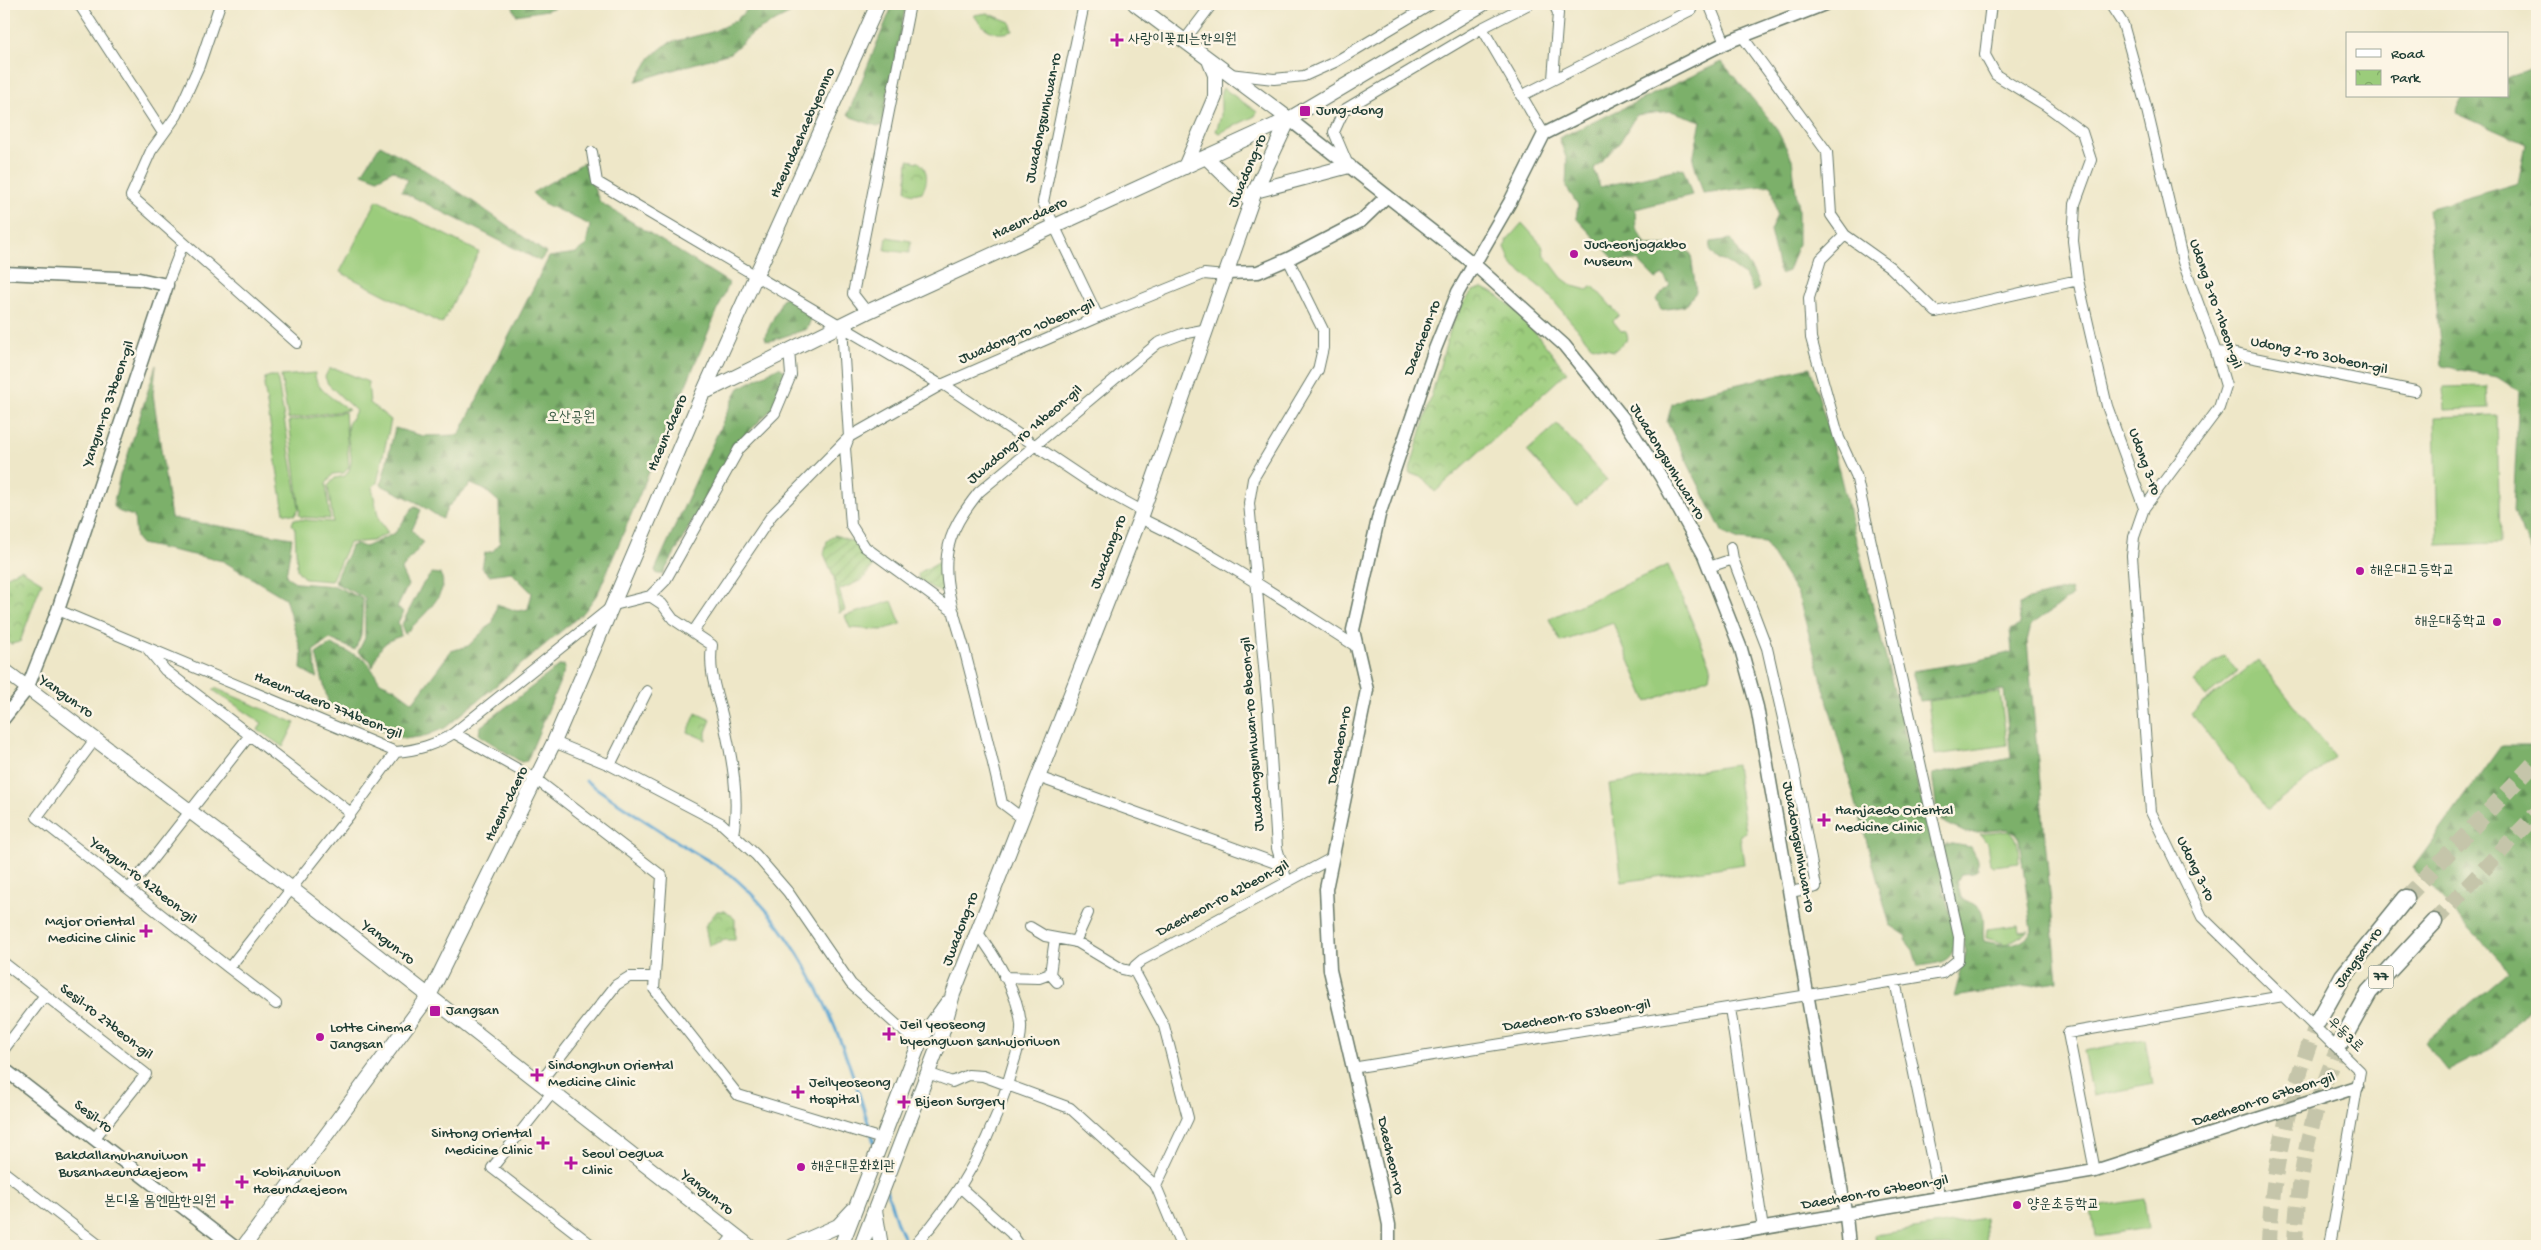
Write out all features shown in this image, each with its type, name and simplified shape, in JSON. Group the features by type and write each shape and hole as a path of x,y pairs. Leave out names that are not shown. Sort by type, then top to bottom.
{"highway":[{"name":"Jangsan-ro","path":"2318,1021 2344,976 2366,945 2406,898"},
{"name":"Jangsan-ro","path":"2340,1042 2369,992 2434,922"}],"main road":[{"name":"Haeundaehaebyeonno","path":"703,393 878,4"},
{"name":"Jwadongsunhwan-ro","path":"1135,4 1289,119"},
{"name":"Haeun-daero","path":"244,1246 429,996 537,780 614,605 703,393 867,312 1289,119 1483,4"},
{"path":"1185,167 1215,97 1215,75 1209,59"},
{"name":"Jwadong-ro","path":"861,1246 939,1044 953,994 1141,514 1208,330 1225,274 1253,196 1289,119"},
{"path":"1207,158 1253,196 1349,166"},
{"name":"Yangun-ro","path":"4,670 27,689 96,738 541,1081 749,1246"},
{"name":"Jwadong-ro","path":"841,1246 921,1039 953,994"},
{"path":"793,1246 838,1226 858,1204"},
{"path":"875,1209 881,1246"}],"street":[{"path":"79,4 163,133"},
{"path":"220,4 199,66 177,115 171,127 163,133 151,151 131,196 296,343"},
{"path":"867,312 853,294 910,4"},
{"name":"Jwadongsunhwan-ro","path":"1084,4 1043,202 1098,317"},
{"path":"1184,41 1212,4"},
{"path":"1229,74 1274,79 1304,76 1335,62 1432,4"},
{"path":"1349,166 1334,132 1344,110 1482,28 1529,4"},
{"path":"1553,79 1558,12 1554,4"},
{"path":"1709,4 1725,43"},
{"path":"1482,28 1544,134 1725,43 1825,4"},
{"name":"Udong 3-ro","path":"1991,4 1985,55 1996,75 2045,105 2082,132 2092,160 2075,204 2073,241 2078,280 2107,406 2144,508 2134,537 2132,556 2151,812 2202,917 2283,996"},
{"name":"Udong 3-ro 11beon-gil","path":"2110,4 2123,24 2147,110 2182,262 2216,352 2226,386 2219,408 2144,508"},
{"path":"1521,96 1691,10"},
{"path":"1742,36 1827,152 1832,215 1846,235 1890,267 1936,312 2078,280"},
{"name":"Jwadongsunhwan-ro","path":"1289,119 1475,265 1564,344 1623,418 1661,478 1708,568 1741,649 1757,708 1846,1216 1849,1246"},
{"name":"Daecheon-ro","path":"1389,1246 1389,1225 1352,1068 1328,949 1326,889 1367,690 1353,630 1379,515 1434,349 1458,292 1510,202 1544,134"},
{"path":"592,152 597,182 942,385 1091,483 1357,647"},
{"path":"1225,274 1258,272 1288,259 1361,221 1386,197"},
{"path":"1807,996 1942,973 1958,960 1960,947 1914,727 1856,474 1839,438 1811,338 1809,298 1822,259 1846,235"},
{"path":"4,273 139,279 167,285 183,244"},
{"name":"Jwadongsunhwan-ro 8beon-gil","path":"1287,882 1277,848 1268,710 1248,503 1253,479 1318,370 1323,348 1323,330 1288,259"},
{"name":"Jwadong-ro 10beon-gil","path":"692,632 772,515 848,436 942,385 1098,317 1204,274 1225,274"},
{"name":"Yangun-ro 37beon-gil","path":"27,689 58,610 167,285"},
{"path":"842,326 848,436 845,448 851,525 865,547 954,612"},
{"name":"Jwadong-ro 14beon-gil","path":"1022,818 1002,803 954,612 948,585 947,556 952,535 962,513 979,492 1158,343 1182,334 1208,330"},
{"path":"614,605 650,596 665,581 739,449 775,413 790,375 789,350"},
{"name":"Udong 2-ro 30beon-gil","path":"2216,352 2230,353 2415,391"},
{"path":"1731,547 1733,559 1767,648 1794,767 1816,887 1790,892"},
{"path":"1708,568 1733,559"},
{"path":"650,596 662,604 673,619 712,645 709,666 724,723 734,781 735,822 733,834"},
{"name":"Haeun-daero 774beon-gil","path":"58,610 396,752 417,750 437,744 454,733 614,605"},
{"path":"145,646 166,670 352,813"},
{"path":"4,718 27,689"},
{"path":"610,765 647,691"},
{"path":"454,733 537,780 662,876 654,989 738,1095 882,1139"},
{"path":"129,889 250,735"},
{"name":"Yangun-ro 42beon-gil","path":"96,738 37,817 276,1004"},
{"path":"554,742 610,765 706,814 733,834 788,892 851,984 909,1036 921,1039"},
{"path":"230,968 291,888 352,813 396,752"},
{"path":"1038,778 1281,865"},
{"name":"Daecheon-ro 42beon-gil","path":"1135,972 1135,966 1142,960 1332,858"},
{"path":"1075,942 1088,913"},
{"path":"1030,927 1045,936 1075,942 1122,969 1135,972 1164,1026 1188,1118 1156,1186"},
{"path":"914,1246 961,1188 983,1149 1008,1085 1021,1026 1018,1008 995,956 978,932"},
{"path":"1004,977 1054,978 1056,938"},
{"name":"Sesil-ro 27beon-gil","path":"4,963 146,1074 94,1139"},
{"path":"541,1081 616,985 628,977 655,977"},
{"path":"1895,981 1940,1198"},
{"path":"4,1049 45,995"},
{"name":"Daecheon-ro 53beon-gil","path":"1352,1068 1807,996"},
{"path":"2095,1171 2068,1033 2283,996"},
{"name":"우동3로","path":"2283,996 2360,1071 2357,1087"},
{"path":"1730,1008 1763,1229"},
{"name":"Sesil-ro","path":"4,1069 234,1246"},
{"path":"928,1073 952,1082 968,1075 982,1076 1070,1108 1156,1186 1181,1246"},
{"path":"2330,1246 2357,1087"},
{"name":"Daecheon-ro 67beon-gil","path":"1660,1246 1846,1216 2095,1171 2357,1087"},
{"path":"553,1091 492,1168 593,1246"},
{"path":"4,1172 100,1246"},
{"path":"961,1188 1011,1232 1020,1246"},
{"path":"726,1246 734,1235"}],"green space":[{"path":"512,4 564,4 547,10 516,15"},
{"path":"748,4 803,4 800,8 753,33 730,53 636,81 651,57 668,43 712,32 735,21 749,8"},
{"path":"893,4 906,4 881,126 877,126 851,117 848,114"},
{"path":"987,13 1010,22 1013,31 996,33 990,31 974,15"},
{"path":"1722,62 1775,126 1792,159 1798,209 1798,244 1788,271 1780,274 1770,231 1777,215 1772,185 1703,193 1693,159 1701,121 1671,111 1636,115 1620,142 1594,169 1600,187 1683,168 1692,195 1635,209 1636,228 1646,245 1681,244 1691,254 1696,292 1685,306 1661,310 1656,299 1670,285 1663,275 1656,279 1637,260 1616,261 1576,218 1578,205 1566,187 1567,160 1559,138"},
{"path":"2537,66 2537,562 2513,511 2519,391 2497,377 2442,366 2428,209 2518,183 2526,144 2456,113 2462,98 2508,98 2508,78"},
{"path":"1223,88 1257,112 1255,116 1219,133 1216,131 1221,116 1221,92"},
{"path":"380,145 444,182 546,253 540,261 401,191 408,180 393,170 378,179 362,173"},
{"path":"908,160 919,162 925,169 926,180 922,192 913,194 906,191"},
{"name":"오산공원","path":"583,163 600,202 729,283 598,593 584,612 445,728 425,736 404,739 330,709 316,654 331,644 366,660 380,682 394,688 413,702 451,651 468,646 493,622 497,604 517,611 528,609 532,593 511,572 489,575 482,568 485,553 493,551 500,543 499,502 485,490 471,484 448,507 442,519 416,502 381,485 395,428 423,436 459,435 549,257 576,253 586,246 590,225 543,203 532,193"},
{"path":"377,200 479,252 442,324 340,272"},
{"path":"1522,223 1542,245 1544,254 1562,278 1573,286 1587,290 1593,286 1619,315 1613,321 1621,331 1626,332 1628,338 1614,351 1591,345 1545,291 1512,265 1505,247 1507,240"},
{"path":"887,237 911,241 909,253 885,250"},
{"path":"1731,239 1751,268 1757,281 1759,288 1753,292 1745,275 1729,264 1718,260 1710,250 1711,242"},
{"path":"1482,288 1494,293 1517,312 1567,372 1435,492 1423,478 1409,473 1451,327 1464,302 1473,291"},
{"path":"788,297 813,314 807,329 770,341 766,340 765,336 783,298"},
{"path":"156,365 153,394 171,518 292,538 286,576 297,583 335,586 363,599 361,635 355,650 330,639 313,651 317,678 301,669 302,653 285,598 223,561 141,544 136,538 134,516 120,512 113,506 120,475"},
{"path":"779,367 785,371 783,382 771,410 735,445 663,574 657,574 655,570 739,388"},
{"path":"1810,367 1830,435 1955,934 1955,943 1950,956 1934,964 1918,966 1913,950 1905,940 1907,936 1890,925 1798,595 1765,543 1739,540 1723,533 1667,422 1672,404 1688,396"},
{"path":"329,369 337,369 368,382 370,403 391,420 377,483 372,487 379,520 388,533 372,541 349,543 331,581 305,579 297,570 295,529 292,524 294,519 333,522 328,486 335,478 345,476 351,464 347,432 349,423 356,411 328,384 325,377"},
{"path":"315,373 318,384 322,389 349,410 288,419 281,376"},
{"path":"277,376 299,508 295,515 284,513 264,385 265,378"},
{"path":"2487,386 2488,408 2445,410 2444,387"},
{"path":"345,412 349,467 344,473 333,474 326,484 330,519 301,517 299,514 289,421"},
{"path":"2497,415 2500,543 2438,545 2435,417"},
{"path":"1557,424 1607,480 1577,506 1527,451"},
{"path":"414,506 421,510 412,530 423,543 401,570 408,585 397,608 404,612 398,622 401,636 385,643 377,655 373,667 370,660 358,652 365,638 365,598 335,583 336,579 351,546 357,544 365,547 395,533"},
{"path":"835,535 860,544 895,573 893,576 875,564 862,580 839,590 845,610 839,613 834,577 824,554 827,541"},
{"path":"940,561 943,563 943,591 941,593 919,580 918,577 919,573"},
{"path":"1668,565 1711,666 1709,677 1647,702 1613,623 1561,642 1549,619"},
{"path":"21,569 42,582 20,642 11,644 4,639 4,578"},
{"path":"432,573 440,574 443,581 442,589 432,606 405,634 401,626 422,585"},
{"path":"2070,589 2072,596 2031,625 2027,641 2058,981 1954,997 1966,952 1943,847 1946,843 1971,847 1978,860 1978,869 1974,873 1961,874 1957,881 1961,898 1976,905 1982,913 1984,941 1998,944 2016,943 2032,931 2019,839 2016,833 2008,829 1966,833 1941,821 1937,812 1932,774 2011,758 2004,690 1920,701 1912,671 1976,661 2012,652 2010,630 2020,625 2019,605 2029,599"},
{"path":"892,601 901,624 882,630 850,628 845,616"},
{"path":"2224,655 2238,671 2206,697 2193,681"},
{"path":"2258,660 2335,757 2268,810 2191,713"},
{"path":"564,665 565,669 527,761 521,762 479,735 480,727 559,666"},
{"path":"215,688 295,723 283,747 258,730 262,723 213,690"},
{"path":"2000,692 2007,745 1935,755 1928,701"},
{"path":"696,713 711,720 706,732 706,740 688,732"},
{"path":"2501,746 2537,746 2537,999 2494,1047 2448,1071 2425,1042 2509,970 2413,868"},
{"path":"1736,765 1746,832 1740,835 1744,864 1622,882 1609,784"},
{"path":"2010,831 2017,841 2019,863 1993,866 1990,864 1987,843 1980,834"},
{"path":"717,911 725,911 735,919 735,940 725,940 709,946 705,926"},
{"path":"2018,925 2019,932 2029,931 2007,944 1986,938 1987,929"},
{"path":"2145,1039 2153,1084 2093,1096 2084,1051"},
{"path":"2144,1199 2148,1228 2095,1236 2091,1208"},
{"path":"1985,1218 1987,1246 1876,1246 1875,1235"}],"waterway":[{"path":"586,781 738,881 764,908 787,937 807,970 840,1039 875,1146"},
{"path":"879,1162 883,1175"},
{"path":"887,1191 897,1223 907,1246"}],"tunnel":[{"path":"2406,898 2537,760"},
{"path":"2434,922 2537,813"},
{"path":"2269,1246 2274,1188 2284,1132 2299,1076 2318,1021"},
{"path":"2295,1246 2299,1194 2308,1142 2322,1091 2341,1042"}],"place":[{"name":"사랑이꽃피는한의원","path":"1117,40"},
{"name":"Jung-dong","path":"1305,111"},
{"name":"Jucheonjogakbo Museum","path":"1574,254"},
{"name":"해운대고등학교","path":"2360,571"},
{"name":"해운대중학교","path":"2497,622"},
{"name":"Hamjaedo Oriental Medicine Clinic","path":"1824,820"},
{"name":"Major Oriental Medicine Clinic","path":"146,931"},
{"name":"Jangsan","path":"435,1011"},
{"name":"Jeil yeoseong byeongwon sanhujoriwon","path":"889,1034"},
{"name":"Lotte Cinema Jangsan","path":"320,1037"},
{"name":"Sindonghun Oriental Medicine Clinic","path":"537,1075"},
{"name":"Jeilyeoseong Hospital","path":"798,1092"},
{"name":"Bijeon Surgery","path":"904,1102"},
{"name":"Sintong Oriental Medicine Clinic","path":"543,1143"},
{"name":"Seoul Oegwa Clinic","path":"571,1163"},
{"name":"Bakdallamuhanuiwon Busanhaeundaejeom","path":"199,1165"},
{"name":"해운대문화회관","path":"801,1167"},
{"name":"Kobihanuiwon Haeundaejeom","path":"242,1182"},
{"name":"본디올 몸엔맘한의원","path":"227,1202"},
{"name":"양운초등학교","path":"2017,1205"}]}
